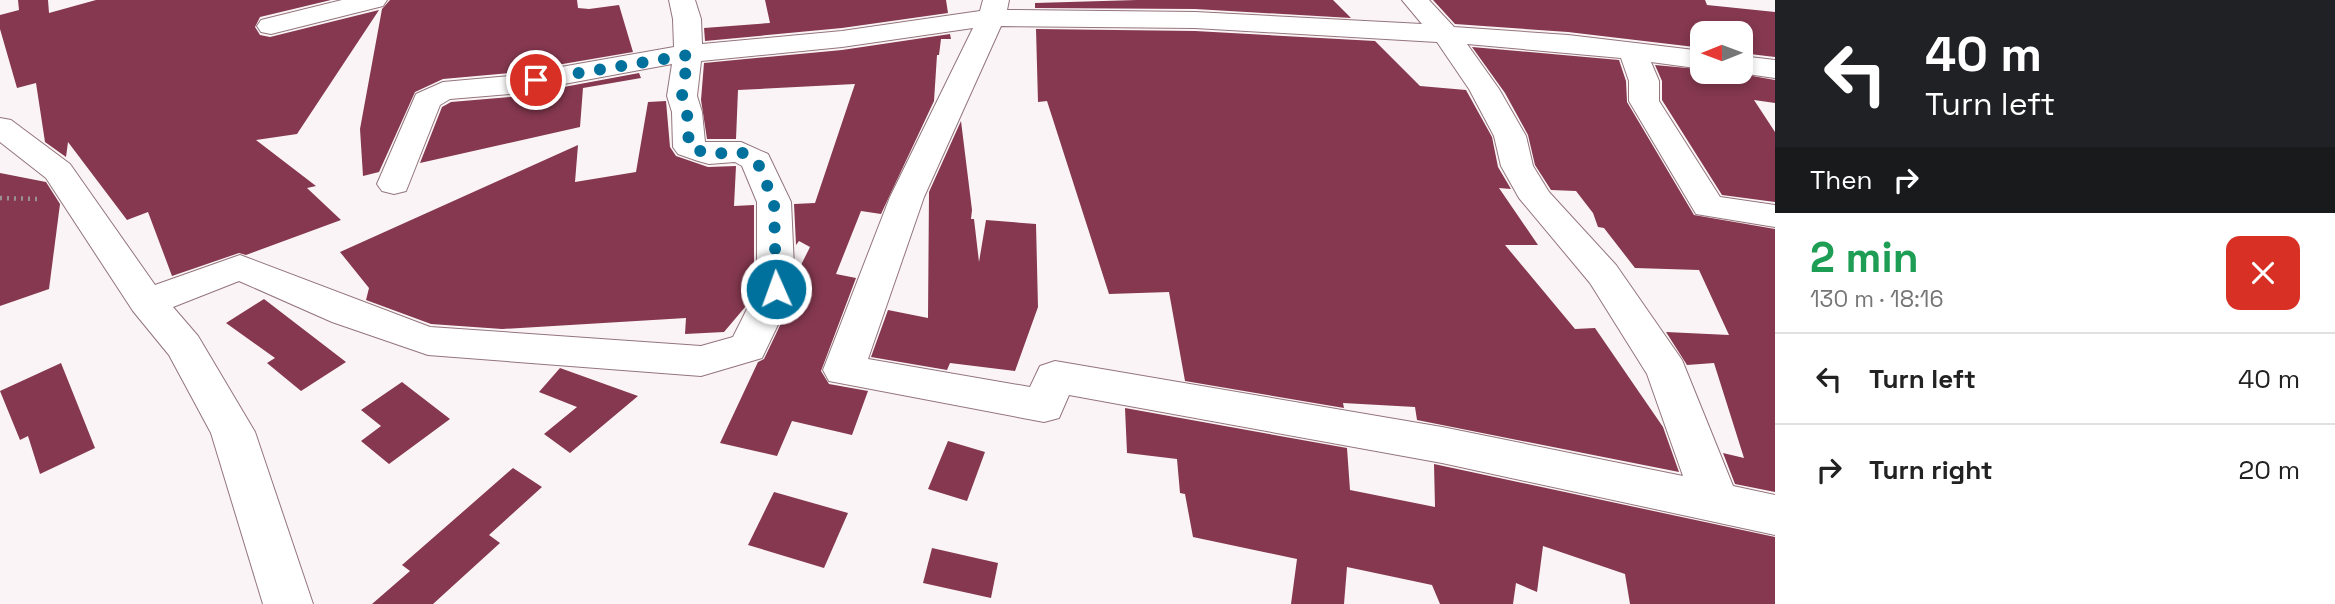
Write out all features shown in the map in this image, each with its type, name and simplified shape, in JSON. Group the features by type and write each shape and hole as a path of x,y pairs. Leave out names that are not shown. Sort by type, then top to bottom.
{"street":[{"path":"271,26 374,0"},
{"path":"147,302 240,267 346,312 428,341 701,361 748,348 776,289 774,202 757,161 741,152 709,154 689,147 687,112 682,96 688,55 687,19 682,0"},
{"path":"1415,0 1446,35 1497,112 1510,136 1517,166 1536,198 1603,274 1667,371 1716,503"},
{"path":"994,9 940,132 907,197 844,370 1044,406 1055,377 1442,445 1775,515"},
{"path":"394,184 427,100 435,94 688,55 842,39 994,9 1568,43 1690,59"},
{"path":"1633,52 1644,81 1644,102 1707,206 1775,216"},
{"path":"1754,67 1775,69"},
{"path":"0,127 58,171 147,302 184,346 233,432 288,604"}],"building":[{"path":"18,0 48,0 49,13 96,0 331,0 260,17 255,27 260,35 270,37 379,10 297,134 256,140 316,186 307,188 341,220 246,255 239,253 172,276 148,212 127,220 68,142 66,157 45,142 36,83 17,88 0,29 0,15 19,10"},
{"path":"390,0 577,0 578,8 589,9 619,5 633,52 510,73 443,79 415,92 379,172 363,176 360,129 382,9"},
{"path":"765,0 946,0 948,13 842,28 705,41 704,28 770,23"},
{"path":"1333,0 1351,18 1195,9 1035,8 1035,3"},
{"path":"1433,0 1705,0 1707,5 1775,12 1775,57 1754,55 1754,21 1690,21 1690,46 1568,32 1455,24"},
{"path":"1036,29 1195,31 1375,41 1420,86 1466,90 1492,137 1498,167 1511,189 1499,188 1538,245 1505,245 1575,329 1595,328 1663,427 1679,472 1417,420 1415,407 1343,403 1344,408 1185,381 1169,292 1109,294 1047,101 1038,102"},
{"path":"950,34 951,39 941,39 937,55 934,101 881,214 861,211 836,274 856,278 821,371 829,384 868,391 852,435 792,421 777,456 720,443 758,362 764,359 797,290 797,273 810,247 799,241 796,245 794,204 815,203 855,84 738,90 736,139 707,139 701,100 704,63 842,50"},
{"path":"1472,47 1619,60 1626,81 1627,102 1694,215 1775,229 1775,492 1735,484 1723,453 1744,458 1714,363 1687,365 1666,332 1729,335 1699,270 1635,268 1604,228 1598,227 1593,213 1576,191 1551,190 1535,165 1528,135 1505,93"},
{"path":"1655,65 1690,68 1690,84 1754,84 1754,76 1775,80 1775,103 1754,100 1775,132 1775,202 1722,195 1662,100 1662,81"},
{"path":"639,73 641,78 583,88 580,127 420,163 442,107 451,102 510,97"},
{"path":"666,101 670,147 676,156 708,167 736,166 734,206 754,205 754,288 746,306 724,332 685,334 686,318 502,329 431,324 366,300 369,288 340,252 578,145 575,182 636,172 648,102"},
{"path":"961,121 971,219 974,219 979,262 986,220 1036,224 1038,307 1015,371 950,363 947,370 871,357 888,310 928,318 929,192"},
{"path":"0,173 46,182 60,204 49,289 0,306"},
{"path":"264,299 346,362 301,391 267,363 275,358 226,323"},
{"path":"61,363 95,448 40,474 28,436 20,440 0,391"},
{"path":"560,368 638,396 570,453 544,434 577,407 539,392"},
{"path":"402,382 450,419 389,464 361,441 381,426 361,410"},
{"path":"1125,408 1347,448 1350,490 1435,507 1434,464 1775,537 1775,604 1630,604 1625,574 1543,546 1537,592 1516,583 1513,604 1440,604 1432,585 1347,567 1344,604 1291,604 1297,559 1193,537 1185,494 1180,493 1177,459 1127,453"},
{"path":"948,441 985,452 967,501 928,489"},
{"path":"513,468 542,487 489,535 500,543 433,604 372,604 410,571 402,565"},
{"path":"774,492 848,513 824,568 748,545"},
{"path":"932,548 998,563 991,598 923,583"}],"route":[{"path":"536,80 688,55 682,96 687,112 689,147 709,154 741,152 757,161 774,202 776,289"}]}
